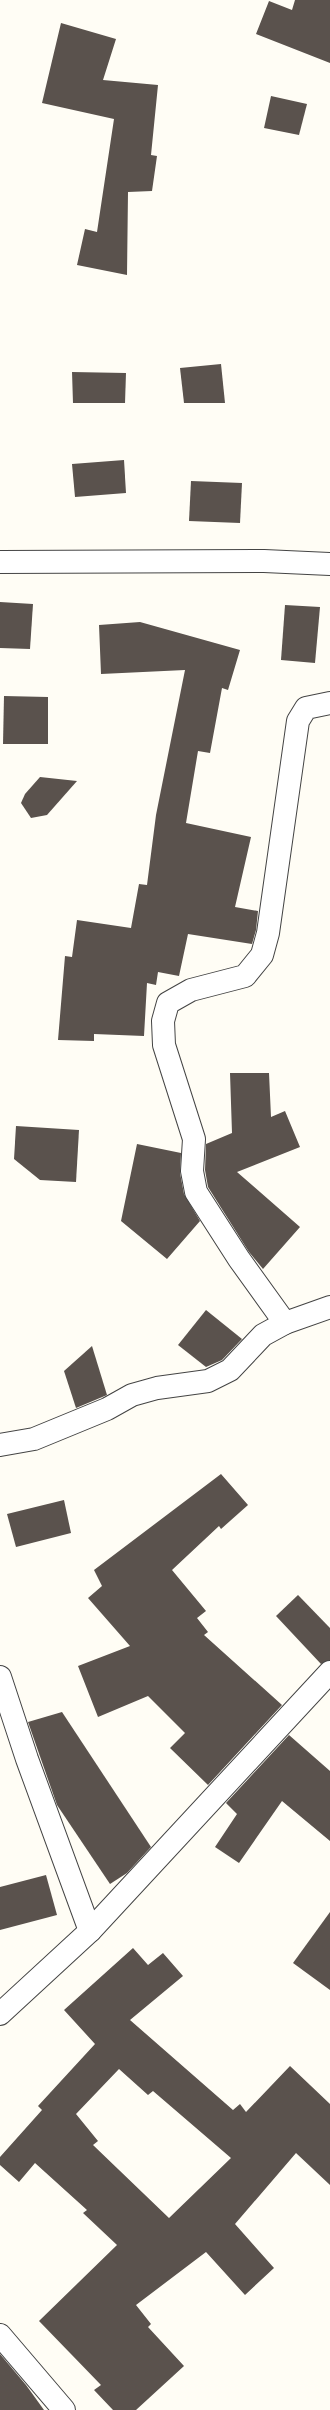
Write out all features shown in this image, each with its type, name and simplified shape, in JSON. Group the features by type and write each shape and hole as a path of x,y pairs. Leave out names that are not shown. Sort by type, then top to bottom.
{"street":[{"path":"0,562 264,561 330,564"},
{"path":"285,1323 239,1259 196,1192 192,1171 194,1139 164,1045 163,1021 168,1003 191,990 245,976 262,955 268,933 298,721 306,708 330,703"},
{"path":"0,1445 34,1439 106,1409 132,1395 157,1388 208,1381 230,1370 263,1335 285,1323 330,1307"},
{"path":"0,2014 90,1932 330,1672"},
{"path":"0,1677 27,1759 90,1932"},
{"path":"0,2335 64,2410"}],"building":[{"path":"295,0 330,0 330,63 256,34 269,1 292,10"},
{"path":"61,23 116,39 103,80 158,85 151,155 157,156 152,191 128,192 127,275 77,265 85,229 97,232 114,119 42,103"},
{"path":"271,96 307,104 299,135 264,128"},
{"path":"221,364 225,403 184,403 180,368"},
{"path":"72,372 126,373 125,403 73,403"},
{"path":"124,460 126,493 75,497 72,464"},
{"path":"191,481 242,483 240,523 189,521"},
{"path":"0,602 33,604 30,649 0,648"},
{"path":"285,605 320,607 315,663 281,660"},
{"path":"140,622 240,650 228,690 222,688 210,753 198,751 186,823 251,837 235,907 258,911 256,930 252,944 188,934 179,976 158,972 156,985 147,983 144,1036 94,1034 94,1041 58,1040 65,956 72,957 77,920 131,928 139,884 147,885 156,815 185,670 101,674 99,625"},
{"path":"4,696 48,697 48,744 3,744"},
{"path":"40,777 77,781 47,815 31,818 21,803 25,794"},
{"path":"230,1073 269,1073 271,1117 285,1111 300,1147 237,1172 300,1227 263,1269 249,1252 208,1187 205,1170 206,1144 232,1133"},
{"path":"16,1126 79,1130 76,1182 40,1180 14,1159"},
{"path":"137,1144 181,1153 180,1173 184,1194 200,1221 167,1259 121,1221"},
{"path":"206,1310 242,1339 222,1360 206,1367 178,1345"},
{"path":"92,1346 107,1395 76,1408 64,1371"},
{"path":"221,1474 248,1505 221,1529 219,1526 172,1570 206,1611 197,1618 208,1632 204,1635 282,1705 208,1785 170,1748 185,1733 148,1696 98,1717 78,1666 130,1646 88,1598 102,1586 94,1570"},
{"path":"64,1500 71,1533 16,1547 7,1514"},
{"path":"298,1595 330,1628 330,1660 321,1664 276,1616"},
{"path":"62,1712 151,1847 127,1873 110,1884 57,1805 28,1722"},
{"path":"289,1735 330,1771 330,1841 282,1801 239,1863 215,1847 237,1814 226,1803"},
{"path":"46,1875 57,1915 0,1930 0,1887"},
{"path":"330,1912 330,1990 293,1963"},
{"path":"133,1948 148,1965 163,1953 183,1976 130,2020 233,2110 240,2104 246,2112 290,2066 330,2104 330,2185 296,2153 235,2224 274,2268 245,2295 206,2252 136,2305 151,2324 148,2327 184,2366 136,2410 113,2410 94,2390 101,2385 39,2321 117,2245 83,2213 87,2210 35,2163 19,2182 0,2165 0,2157 42,2110 38,2106 95,2044 64,2010","holes":["119,2069 148,2095 153,2091 231,2158 169,2218 93,2145 98,2141 76,2114"]},
{"path":"0,2354 26,2385 44,2410 0,2410"}]}
